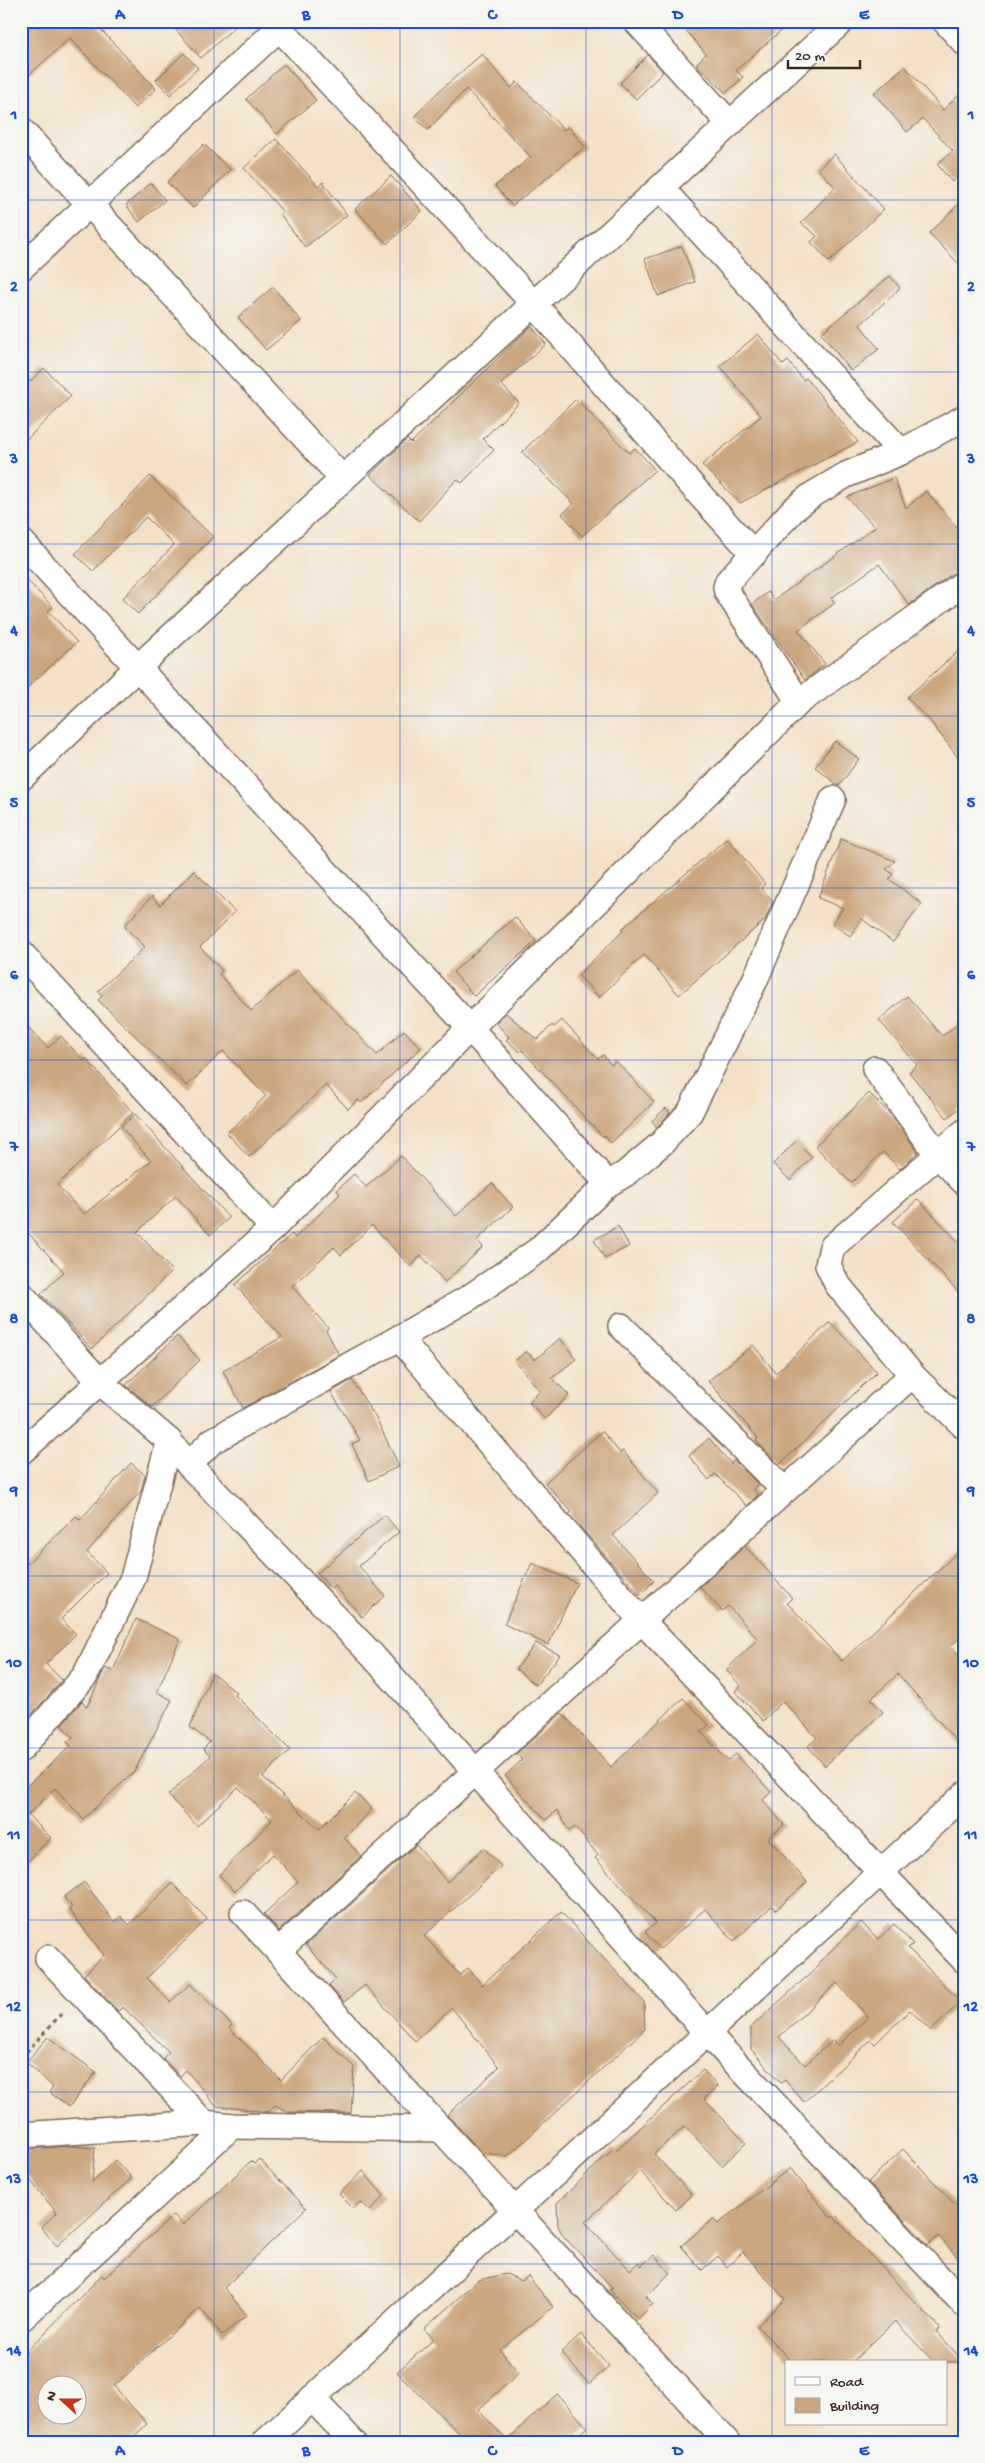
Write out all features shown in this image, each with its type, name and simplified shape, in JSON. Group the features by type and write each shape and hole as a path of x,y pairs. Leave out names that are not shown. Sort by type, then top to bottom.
{"street":[{"path":"636,21 730,124"},
{"path":"21,778 138,667 842,21"},
{"path":"945,21 964,42"},
{"path":"21,268 276,24 534,304 754,554"},
{"path":"21,130 343,479"},
{"path":"661,188 901,452"},
{"path":"800,702 727,592 728,581 794,510 812,495 846,475 901,452 964,418"},
{"path":"21,541 470,1028 608,1184"},
{"path":"21,1452 273,1228 470,1028 800,702 964,583"},
{"path":"189,1465 212,1441 470,1297 537,1251 608,1184 625,1174 662,1144 690,1112 755,980 833,799"},
{"path":"21,953 273,1228"},
{"path":"875,1069 939,1156 964,1182"},
{"path":"964,1132 939,1156 832,1246 828,1265 837,1284 912,1374 964,1426"},
{"path":"21,1294 100,1382 169,1441 189,1465 372,1655 707,2033 964,2304"},
{"path":"621,1326 784,1490"},
{"path":"399,1338 642,1620 964,1960"},
{"path":"278,1951 912,1374"},
{"path":"21,1749 85,1676 133,1578 169,1441"},
{"path":"265,2442 964,1795"},
{"path":"243,1913 727,2442"},
{"path":"48,1958 204,2123"},
{"path":"21,2135 204,2123 232,2126 442,2129"},
{"path":"21,2319 232,2126"},
{"path":"312,2398 353,2442"}],"path":[{"path":"21,2058 81,1993"}],"building":[{"path":"38,21 93,21 156,89 135,108 70,38 21,82 21,37"},
{"path":"168,21 241,21 201,58"},
{"path":"678,21 792,21 736,70 743,77 726,93 696,64 706,54"},
{"path":"184,53 198,68 170,95 156,80"},
{"path":"482,54 511,88 517,82 564,130 568,126 585,147 512,206 495,186 531,157 466,89 428,130 414,117 437,93"},
{"path":"648,55 663,72 636,99 620,83"},
{"path":"284,64 316,100 277,134 246,99"},
{"path":"905,66 943,110 964,90 964,171 952,182 937,164 953,151 923,119 907,132 874,93"},
{"path":"276,139 318,186 323,182 347,215 305,247 280,214 283,212 244,168"},
{"path":"204,144 230,170 193,208 167,182"},
{"path":"834,154 884,209 829,262 811,242 817,236 801,223 835,187 818,169"},
{"path":"391,176 422,211 387,244 355,209"},
{"path":"151,183 165,200 139,222 126,205"},
{"path":"964,199 964,269 929,233"},
{"path":"682,246 695,282 658,296 645,259"},
{"path":"890,276 900,288 860,325 879,349 851,371 821,333"},
{"path":"273,287 301,321 266,350 238,317"},
{"path":"531,326 546,344 501,384 519,403 483,439 494,450 462,483 457,479 419,521 370,475 407,439 411,443"},
{"path":"758,334 783,365 788,361 803,380 806,378 858,442 740,503 702,465 761,416 720,366"},
{"path":"44,368 71,396 21,445 21,390"},
{"path":"576,399 629,453 635,448 655,470 582,536 562,514 574,504 522,452"},
{"path":"150,476 213,537 138,614 122,599 174,545 146,517 93,571 75,554"},
{"path":"894,478 906,508 926,491 964,535 964,569 956,571 909,605 879,564 831,598 835,603 798,630 825,664 805,680 752,604 768,592 774,600 875,527 847,497"},
{"path":"21,574 53,607 48,611 77,642 21,693"},
{"path":"964,646 964,765 927,717 907,697"},
{"path":"835,741 859,759 839,786 815,767"},
{"path":"727,838 765,884 761,888 773,901 765,920 679,995 644,955 599,997 578,975 623,931 622,929"},
{"path":"841,839 895,861 886,869 893,874 889,879 922,904 893,942 862,919 850,936 832,924 843,908 818,898"},
{"path":"194,871 235,912 200,947 222,971 219,974 251,1011 297,970 377,1055 404,1030 421,1048 361,1103 358,1100 348,1109 326,1085 249,1157 227,1133 266,1096 223,1051 187,1086 98,1000 102,996 98,991 145,947 124,926 152,896 160,905"},
{"path":"515,917 536,941 474,996 453,972"},
{"path":"907,996 942,1036 964,1019 964,1104 947,1118 909,1072 917,1065 879,1020"},
{"path":"506,1013 537,1040 552,1025 554,1027 562,1020 598,1059 603,1055 611,1065 616,1061 654,1102 611,1143 604,1135 603,1137 522,1050 520,1052 506,1040 509,1037 496,1023"},
{"path":"21,1020 48,1048 61,1036 84,1061 86,1058 133,1113 57,1185 84,1214 151,1161 121,1127 135,1114 229,1218 210,1235 176,1196 137,1232 172,1271 92,1349 41,1294 64,1272 21,1225"},
{"path":"869,1093 893,1117 918,1152 900,1169 883,1152 851,1183 815,1146"},
{"path":"666,1108 670,1113 657,1127 652,1121"},
{"path":"796,1141 812,1157 790,1180 773,1164"},
{"path":"401,1156 456,1216 492,1183 513,1207 477,1240 483,1247 445,1282 421,1255 411,1267 372,1225 341,1255 334,1247 292,1286 328,1328 326,1330 339,1355 243,1408 223,1371 282,1337 235,1285 292,1234 295,1238 340,1194 337,1190 354,1174 366,1187"},
{"path":"918,1199 964,1248 964,1298 893,1222"},
{"path":"618,1226 629,1246 605,1259 594,1240"},
{"path":"830,1322 877,1372 779,1465 708,1381 753,1345 776,1373"},
{"path":"177,1336 200,1360 152,1407 126,1385"},
{"path":"560,1338 576,1359 552,1378 569,1395 545,1419 529,1402 540,1391 515,1361 526,1351 535,1360"},
{"path":"352,1380 377,1420 399,1466 369,1481 352,1444 360,1440 331,1392"},
{"path":"602,1431 620,1453 623,1451 658,1493 613,1535 654,1581 640,1595 569,1514 572,1512 545,1483"},
{"path":"709,1438 731,1464 734,1460 758,1484 753,1489 758,1495 747,1506 715,1474 709,1480 689,1456"},
{"path":"131,1463 145,1475 141,1491 87,1552 107,1573 61,1619 76,1634 46,1664 62,1680 21,1727 21,1570 76,1516 80,1520"},
{"path":"385,1515 399,1532 359,1566 385,1596 362,1617 335,1586 331,1589 317,1573"},
{"path":"745,1546 792,1598 787,1603 842,1661 964,1546 964,1634 951,1646 964,1661 964,1750 898,1674 871,1699 883,1712 825,1766 808,1746 817,1738 783,1701 763,1721 735,1691 741,1686 726,1670 758,1639 728,1606 722,1611 700,1587"},
{"path":"532,1563 577,1583 548,1645 504,1624"},
{"path":"136,1619 180,1639 157,1692 172,1700 134,1772 83,1819 55,1788 28,1815 51,1838 21,1868 21,1791 71,1746 67,1742 73,1737 61,1725 82,1701 87,1707 105,1668 113,1671"},
{"path":"536,1643 560,1655 536,1685 516,1669"},
{"path":"212,1673 237,1693 235,1695 290,1750 263,1777 319,1829 355,1793 372,1809 344,1838 361,1856 279,1931 264,1914 298,1882 273,1854 235,1891 219,1875 272,1820 238,1787 197,1826 168,1795 210,1756 203,1749 210,1742 190,1727"},
{"path":"683,1698 709,1725 701,1732 728,1761 736,1754 771,1792 763,1800 784,1825 768,1838 807,1882 776,1910 772,1906 734,1941 705,1909 660,1949 645,1932 656,1923 595,1858 598,1855 575,1827 569,1831 557,1810 546,1820 505,1776 522,1760 516,1754 562,1713 611,1767"},
{"path":"416,1845 447,1882 484,1848 501,1866 424,1936 460,1975 468,1968 482,1985 561,1912 644,2002 645,2029 508,2156 482,2153 447,2115 499,2067 452,2008 415,2041 365,1985 344,2002 329,1986 336,1979 306,1945"},
{"path":"84,1882 114,1922 121,1916 129,1925 172,1883 207,1919 147,1978 170,2002 190,1984 232,2025 229,2028 281,2080 323,2037 354,2067 351,2113 288,2112 275,2105 269,2112 216,2106 186,2070 180,2076 163,2058 169,2052 123,2007 118,2011 84,1975 104,1955 69,1909 72,1907 64,1897"},
{"path":"861,1922 878,1939 894,1924 913,1944 908,1948 961,2002 931,2031 910,2010 875,2044 871,2040 804,2102 785,2080 781,2083 751,2049 751,2027 820,1965 818,1963","holes":["837,1983 868,2017 838,2046 833,2040 805,2065 779,2037"]},
{"path":"48,2037 96,2072 69,2107 49,2092 53,2087 26,2062"},
{"path":"703,2070 718,2086 704,2099 746,2143 722,2166 685,2126 654,2154 692,2195 676,2210 640,2171 585,2222 630,2270 638,2262 641,2266 654,2255 670,2273 646,2297 653,2304 638,2319 610,2290 612,2287 564,2237 558,2226 557,2203 613,2149 615,2151"},
{"path":"70,2146 95,2148 92,2182 115,2160 132,2178 57,2246 41,2227 57,2213 21,2169 21,2157 32,2149"},
{"path":"903,2149 964,2214 964,2264 938,2236 928,2245 868,2182"},
{"path":"259,2159 306,2208 224,2288 247,2315 222,2335 200,2308 114,2386 147,2424 128,2442 21,2442 21,2357 102,2275 104,2278 174,2215 183,2225 251,2161 254,2164"},
{"path":"790,2168 831,2218 833,2216 940,2328 936,2331 964,2362 932,2360 895,2321 854,2360 790,2360 757,2326 785,2299 743,2252 727,2267 718,2256 702,2270 681,2246 713,2219 718,2224"},
{"path":"363,2171 384,2196 370,2211 360,2202 353,2208 339,2194"},
{"path":"506,2274 522,2281 528,2276 553,2307 500,2350 519,2373 478,2410 507,2440 557,2394 587,2427 571,2442 468,2442 397,2372 434,2339 424,2329 478,2280"},
{"path":"581,2334 609,2366 589,2384 561,2352"}]}
